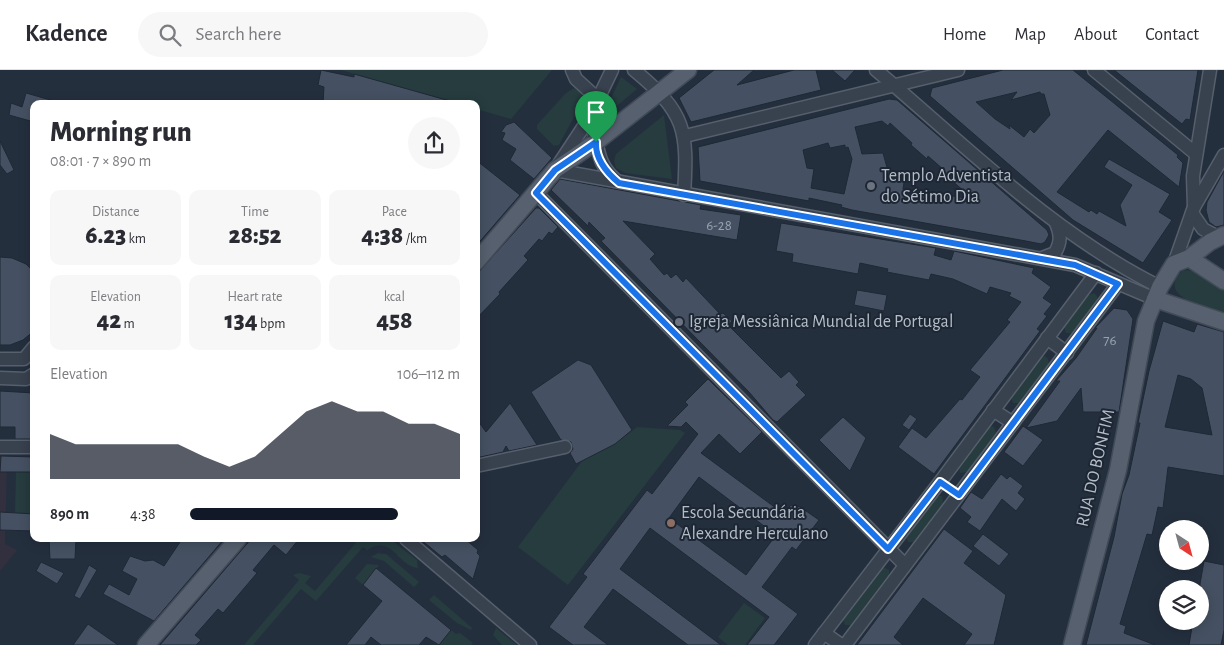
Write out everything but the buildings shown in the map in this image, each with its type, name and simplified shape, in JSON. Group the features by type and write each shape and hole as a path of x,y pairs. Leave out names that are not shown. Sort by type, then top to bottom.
{"main road":[{"path":"480,257 555,170 596,142 688,70"},
{"path":"1181,261 1221,236"},
{"path":"1181,261 1224,281"},
{"name":"RUA DO BONFIM","path":"1072,645 1118,470 1146,321 1157,293 1181,261"},
{"path":"1157,293 1224,322"},
{"path":"146,645 235,542"}],"street":[{"path":"572,70 576,79 599,100"},
{"path":"612,70 588,120 555,170 584,174 619,183 684,195 1042,258 1075,265 1118,284 1157,293"},
{"path":"634,70 661,93 676,112 685,136 684,195"},
{"path":"876,70 1056,223 1140,278 1157,293"},
{"path":"685,136 958,70"},
{"path":"1094,70 1196,154"},
{"path":"1181,261 1193,210 1192,187 1196,154 1210,70"},
{"path":"588,120 596,135 597,153 603,166 619,183"},
{"path":"1193,210 1224,155"},
{"path":"536,193 905,565"},
{"path":"1193,210 1203,229 1221,236"},
{"path":"1042,258 1055,253 1059,246 1061,238 1056,223"},
{"path":"815,645 1096,273"},
{"path":"846,645 1118,284"},
{"path":"1047,338 1067,353"},
{"path":"0,359 24,359 30,352"},
{"path":"0,378 26,378 30,376"},
{"path":"994,410 1013,423"},
{"path":"0,447 30,447"},
{"path":"480,465 565,447"},
{"path":"940,482 959,495"},
{"path":"410,542 530,645"},
{"path":"824,633 841,645"}],"shaded area":[{"path":"0,456 7,457 5,544 17,550 0,571"}],"green space":[{"path":"341,70 552,70 511,119 480,110 480,100 444,100"},
{"path":"621,77 637,89 606,115 605,111"},
{"path":"574,88 582,94 583,100 559,145 554,146 537,129 537,125 566,93"},
{"path":"664,115 672,179 625,173 616,168 614,161 616,154"},
{"path":"1187,270 1224,290 1224,314 1186,300 1179,294 1175,288 1176,280 1182,271"},
{"path":"1094,293 1097,296 1097,301 1072,333 1066,333 1064,327 1089,295"},
{"path":"1045,356 1049,364 1019,403 1013,403 1011,397 1040,358"},
{"path":"990,426 994,427 996,433 967,472 960,473 959,466"},
{"path":"637,427 680,430 685,433 568,585 518,547 583,460 615,444"},
{"path":"16,472 30,472 30,514 15,513"},
{"path":"937,496 942,496 943,503 914,542 908,542 906,536"},
{"path":"356,542 394,542 417,560 418,568 405,562 389,548 376,546 367,550 363,547 316,601 301,589 253,645 244,645 299,580 293,575 299,573 311,576 305,583 315,591"},
{"path":"378,553 386,554 419,582 414,587 384,561 371,557"},
{"path":"367,564 379,565 363,585 355,578"},
{"path":"883,567 889,570 889,574 851,625 845,625 843,619"},
{"path":"434,595 472,628 471,630 457,623 429,600"},
{"path":"744,603 765,618 745,645 728,645 718,637"},
{"path":"496,628 517,645 502,645 493,635"},
{"path":"451,630 456,634 460,633 473,643 471,645 439,645"}],"place":[{"name":"Templo Adventista do Sétimo Dia","path":"871,186"},
{"name":"Igreja Messiânica Mundial de Portugal","path":"679,322"},
{"name":"Escola Secundária Alexandre Herculano","path":"671,523"}],"route":[{"path":"596,142 597,153 603,166 610,176 619,183 1042,258 1087,268 1118,284 959,495 940,482 888,549 536,193 555,170 596,142"}]}
